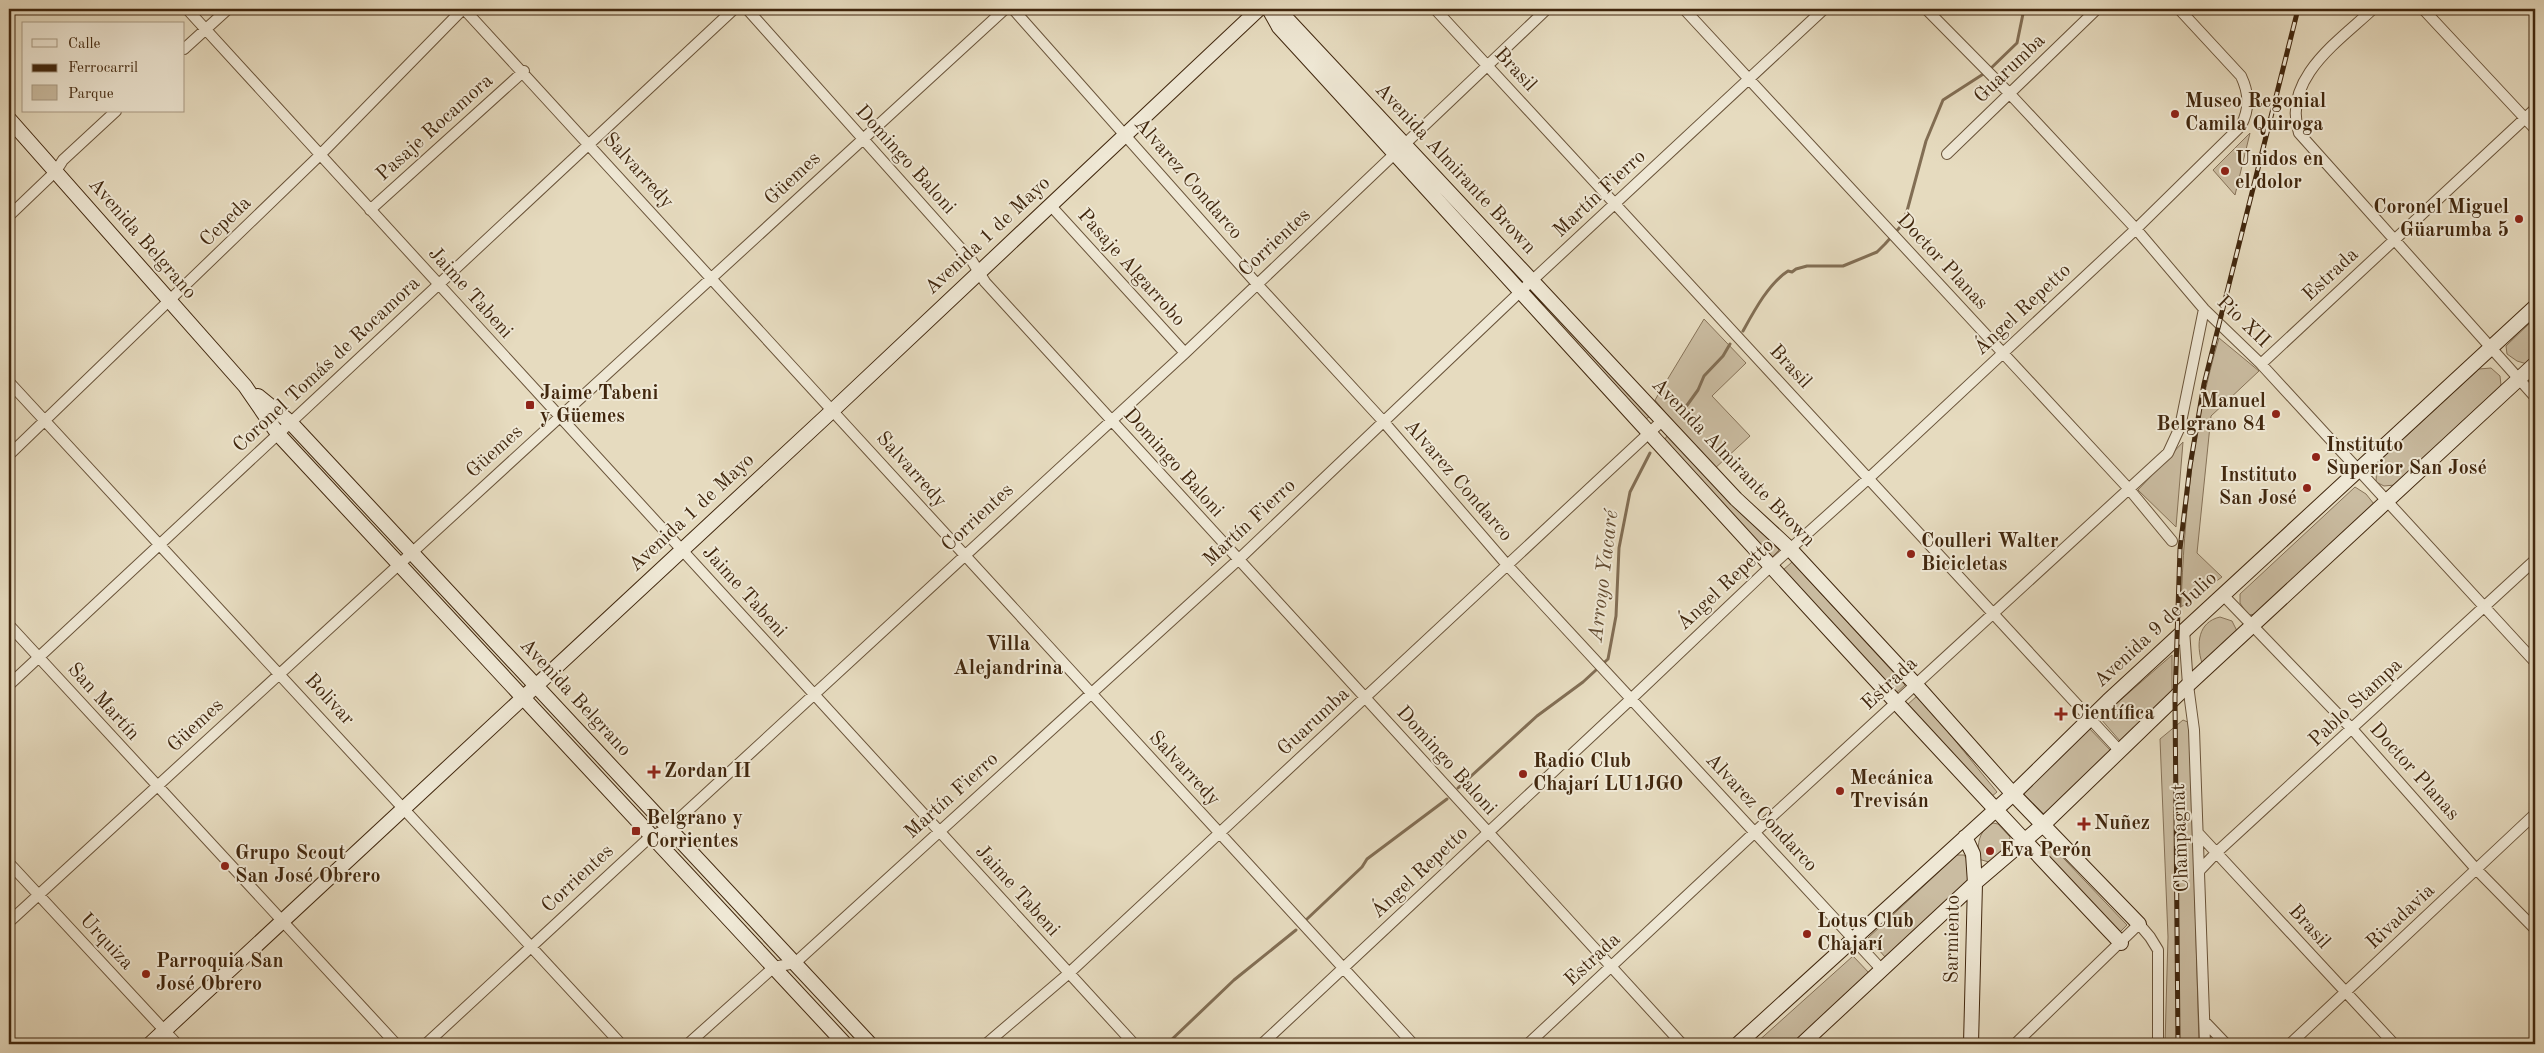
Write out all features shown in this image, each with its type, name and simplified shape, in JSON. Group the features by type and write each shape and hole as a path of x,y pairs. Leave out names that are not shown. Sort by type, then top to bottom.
{"main road":[{"name":"Avenida 1 de Mayo","path":"150,1044 833,410 978,271 1050,206 1259,9"},
{"name":"Avenida Almirante Brown","path":"1269,9 1279,26 1400,149 1527,285 1662,421 1736,499 1790,549 1916,684 2013,794 2139,924"},
{"name":"Avenida Almirante Brown","path":"1274,9 1288,21 1400,149"},
{"name":"Avenida Belgrano","path":"9,119 245,386 278,434 845,1044"},
{"name":"Avenida Almirante Brown","path":"1527,285 1650,432 1994,810 2121,943"},
{"name":"Avenida 9 de Julio","path":"1738,1044 2013,794 2090,718 2184,630 2535,307"},
{"path":"1802,1044 1975,883 2044,824 2188,685 2535,364"},
{"name":"Avenida Belgrano","path":"245,386 290,422 870,1044"},
{"name":"Sarmiento","path":"1965,837 1973,854 1975,883 1971,1044"}],"street":[{"name":"Jaime Tabeni","path":"187,9 319,156 1134,1044"},
{"path":"185,48 228,9"},
{"name":"Salvarredy","path":"464,9 712,277 1091,694 1413,1044"},
{"name":"Cepeda","path":"9,455 170,302 319,156 464,9"},
{"name":"Coronel Tomás de Rocamora","path":"9,685 734,9"},
{"name":"Domingo Baloni","path":"747,9 972,260 985,282 1682,1044"},
{"name":"Güemes","path":"9,922 1005,9"},
{"name":"Alvarez Condarco","path":"1013,9 1383,421 1508,566 1882,970"},
{"name":"Brasil","path":"1435,9 2119,750"},
{"name":"Corrientes","path":"426,1044 650,836 669,828 1185,353 1548,9"},
{"name":"Doctor Planas","path":"1684,9 2129,490 2172,541"},
{"name":"Martín Fierro","path":"794,963 1238,560 1527,285 1824,9"},
{"name":"Pio XII","path":"1926,9 1976,62 1994,77 2136,229 2204,310 2261,364 2535,662"},
{"name":"Guarumba","path":"1947,154 2097,9"},
{"name":"Ángel Repetto","path":"1262,1044 1771,566 1869,478 2136,229 2241,126 2247,115 2247,88 2240,76 2179,9"},
{"path":"2373,9 2313,65 2304,81 2296,106 2295,122 2299,133 2535,397"},
{"path":"2423,9 2535,129"},
{"name":"Pasaje Rocamora","path":"370,210 524,72"},
{"name":"Estrada","path":"2261,364 2535,109"},
{"path":"9,216 56,171 63,160 115,112"},
{"name":"Pasaje Algarrobo","path":"1050,206 1185,353"},
{"name":"Estrada","path":"1528,1044 1612,968 1755,832 2168,453 2176,441 2204,310"},
{"name":"Bolivar","path":"9,382 621,1044"},
{"name":"Guarumba","path":"986,1044 1068,974 1662,421"},
{"name":"Pablo Stampa","path":"2199,871 2217,852 2353,730 2535,560"},
{"name":"Doctor Planas","path":"2223,595 2353,730 2476,869 2535,929"},
{"name":"San Martín","path":"9,625 396,1044"},
{"name":"Champagnat","path":"2184,630 2194,730 2205,1044"},
{"name":"Rivadavia","path":"2290,1044 2535,814"},
{"name":"Brasil","path":"2199,834 2394,1044"},
{"name":"Urquiza","path":"9,863 177,1044"},
{"path":"2015,1044 2139,924"},
{"name":"Avenida Almirante Brown","path":"2139,924 2158,950 2158,1044"},
{"path":"688,1044 774,967 794,963"},
{"path":"2205,1022 2226,1044"}],"green space":[{"path":"2250,133 2235,195 2213,170"},
{"path":"1538,296 1650,416 1646,419 1535,299"},
{"path":"2535,318 2535,356 2527,364 2517,361 2507,354 2506,346"},
{"path":"1704,319 1746,363 1712,396 1750,436 1713,470 1655,400"},
{"path":"2219,338 2259,371 2211,416 2197,553 2222,577 2181,607 2191,471 2196,437"},
{"path":"2491,368 2500,376 2501,385 2395,485 2384,486 2376,482 2377,463 2479,369"},
{"path":"1668,435 1779,550 1771,558 1664,440"},
{"path":"2183,442 2176,527 2138,490"},
{"path":"2355,487 2366,494 2374,504 2257,614 2248,615 2240,603 2240,594"},
{"path":"1792,562 1905,685 1895,694 1782,571"},
{"path":"2220,617 2232,621 2237,631 2202,663 2199,649 2200,635 2207,624"},
{"path":"2172,655 2172,693 2120,741 2100,718"},
{"path":"1918,695 1997,792 1991,797 1906,706"},
{"path":"2183,720 2190,723 2199,1044 2165,1044 2168,937 2160,739"},
{"path":"2088,727 2110,750 2045,815 2023,793"},
{"path":"1993,823 1998,824 2010,837 2009,845 1989,862 1978,859 1978,847 1984,830"},
{"path":"2046,840 2127,925 2118,934 2038,847"},
{"path":"1957,855 1964,855 1969,862 1967,883 1886,958 1868,938"},
{"path":"1853,956 1870,974 1793,1044 1755,1044"}],"waterway":[{"name":"Arroyo Yacaré","path":"1743,331 1768,290 1788,271 1792,272 1807,266 1843,266 1877,252 1901,226 1907,211 1926,141 1943,100 1988,71 2017,43 2024,9"},
{"name":"Arroyo Yacaré","path":"1680,415 1698,390 1704,376 1723,356 1730,344"},
{"name":"Arroyo Yacaré","path":"1458,788 1537,716 1583,682 1608,659 1616,616 1619,548 1630,492 1650,453"},
{"name":"Arroyo Yacaré","path":"1307,919 1362,867 1367,859 1447,799"},
{"name":"Arroyo Yacaré","path":"1167,1044 1234,980 1296,930"}],"railway":[{"path":"2178,1044 2175,698 2180,549 2190,466 2204,384 2298,9"}],"place":[{"name":"Museo Regonial Camila Quiroga","path":"2175,114"},
{"name":"Unidos en el dolor","path":"2225,171"},
{"name":"Coronel Miguel Güarumba 5","path":"2519,219"},
{"name":"Jaime Tabeni y Güemes","path":"530,405"},
{"name":"Manuel Belgrano 84","path":"2276,414"},
{"name":"Instituto Superior San José","path":"2316,457"},
{"name":"Instituto San José","path":"2307,488"},
{"name":"Coulleri Walter Bicicletas","path":"1911,554"},
{"name":"Científica","path":"2061,714"},
{"name":"Zordan II","path":"654,772"},
{"name":"Radio Club Chajarí LU1JGO","path":"1523,774"},
{"name":"Mecánica Trevisán","path":"1840,791"},
{"name":"Nuñez","path":"2084,824"},
{"name":"Belgrano y Corrientes","path":"636,831"},
{"name":"Eva Perón","path":"1990,851"},
{"name":"Grupo Scout San José Obrero","path":"225,866"},
{"name":"Lotus Club Chajarí","path":"1807,934"},
{"name":"Parroquia San José Obrero","path":"146,974"}],"district":[{"name":"Villa Alejandrina","path":"1008,656"}]}
